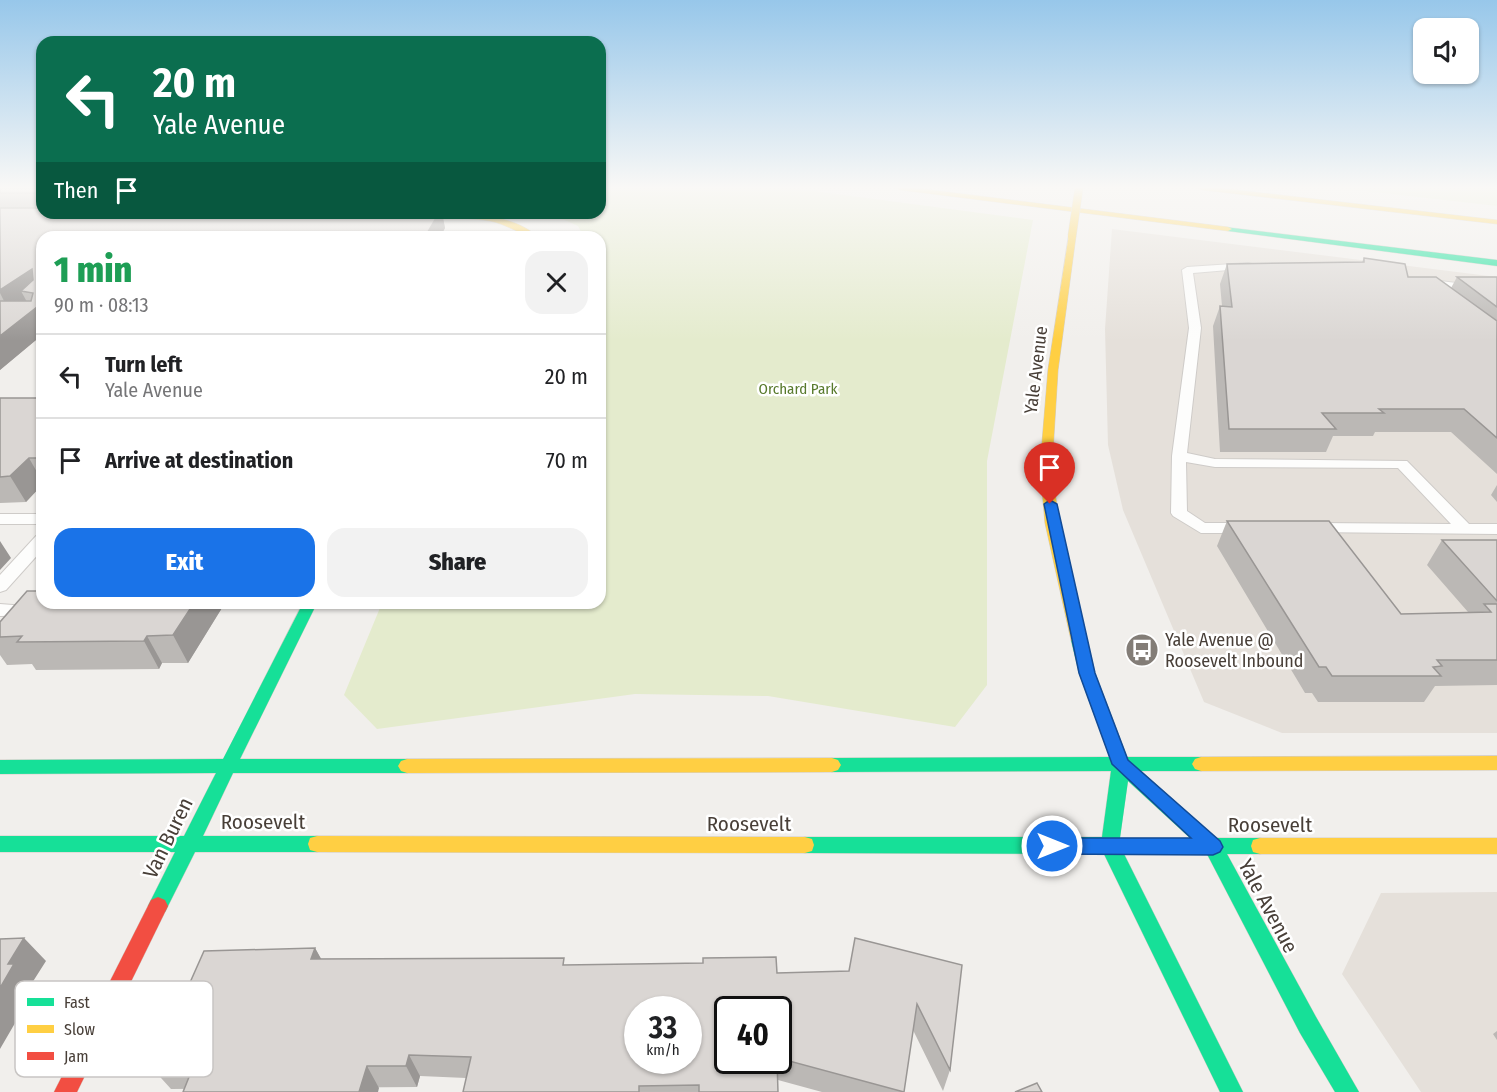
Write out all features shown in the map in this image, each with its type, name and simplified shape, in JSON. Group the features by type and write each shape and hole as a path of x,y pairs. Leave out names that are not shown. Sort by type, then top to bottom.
{"main road":[{"name":"Yale Avenue","path":"1072,239 1053,370 1046,467 1052,523 1087,673 1121,764 1213,847 1308,1024 1348,1092"},
{"path":"1306,239 1497,263"},
{"name":"Van Buren","path":"120,981 307,609"},
{"path":"0,768 1497,763"},
{"name":"Yale Avenue","path":"1110,846 1121,764"},
{"name":"Roosevelt","path":"0,844 1497,846"},
{"path":"1110,846 1232,1092"},
{"name":"Van Buren","path":"65,1092 72,1077"}],"lane":[{"path":"1261,528 1201,528 1179,513 1179,456 1195,328 1187,270 1267,266"},
{"path":"1433,295 1414,281 1497,291"},
{"path":"1179,456 1215,464 1402,464 1465,529"},
{"path":"0,519 36,519"},
{"path":"1297,528 1497,529"},
{"path":"0,586 36,547"},
{"path":"0,610 47,611"}],"shaded area":[{"path":"1111,239 1192,239 1497,277 1497,733 1282,733 1204,702 1123,510 1108,445 1105,329"},
{"path":"1497,892 1497,1092 1421,1092 1342,974 1381,893"}],"green space":[{"name":"Orchard Park","path":"606,239 1029,239 987,461 987,685 955,727 768,696 635,694 377,729 344,695 380,609 606,609"}],"building":[{"path":"0,239 36,239 36,308 0,336 0,301 31,301 33,293 21,291 33,280 32,269 0,290"},
{"path":"1364,258 1405,264 1408,277 1436,277 1497,321 1497,438 1464,409 1379,409 1384,413 1322,413 1336,429 1229,429 1220,306 1232,307 1227,264 1364,262"},
{"path":"1457,277 1497,277 1497,307"},
{"path":"0,398 36,398 36,458 29,458 10,476 0,477"},
{"path":"1227,521 1329,521 1401,614 1491,612 1484,604 1497,604 1497,660 1437,660 1442,666 1433,667 1441,676 1332,676 1326,667 1319,667"},
{"path":"1442,540 1497,540 1497,601"},
{"path":"27,591 36,591 36,609 190,609 173,635 147,636 144,641 17,642 22,636 0,637 0,622"},
{"path":"24,938 8,964 14,964 0,988 0,939"},
{"path":"855,938 962,965 950,1070 917,1004 904,1092 792,1062 792,996 714,996 714,1074 777,1074 778,1092 699,1092 699,1085 639,1086 639,1092 463,1092 471,1057 409,1055 406,1066 367,1066 359,1092 183,1092 189,1077 213,1077 213,981 191,981 204,951 315,948 311,959 564,958 563,965 703,963 703,958 776,957 777,973 849,971"},
{"path":"1037,1083 1042,1092 1015,1092"}],"traffic: fast":[{"path":"1307,239 1497,263"},
{"path":"158,906 307,609"},
{"path":"1079,640 1087,673 1121,764 1213,847 1308,1025 1348,1092"},
{"path":"1121,764 1110,846 1232,1092"},
{"path":"832,765 1201,764"},
{"path":"0,767 407,766"},
{"path":"0,844 317,844"},
{"path":"805,845 1260,846"}],"traffic: slow":[{"path":"1072,239 1053,370 1046,467 1052,523 1079,640"},
{"path":"1201,764 1497,763"},
{"path":"407,766 832,765"},
{"path":"317,844 805,845"},
{"path":"1260,846 1497,846"}],"traffic: jam":[{"path":"120,981 158,906"},
{"path":"65,1092 72,1077"}],"place":[{"name":"Yale Avenue @ Roosevelt Inbound","path":"1142,650"}],"route":[{"path":"1050,504 1052,523 1087,673 1121,764 1213,847 1052,846"}]}
